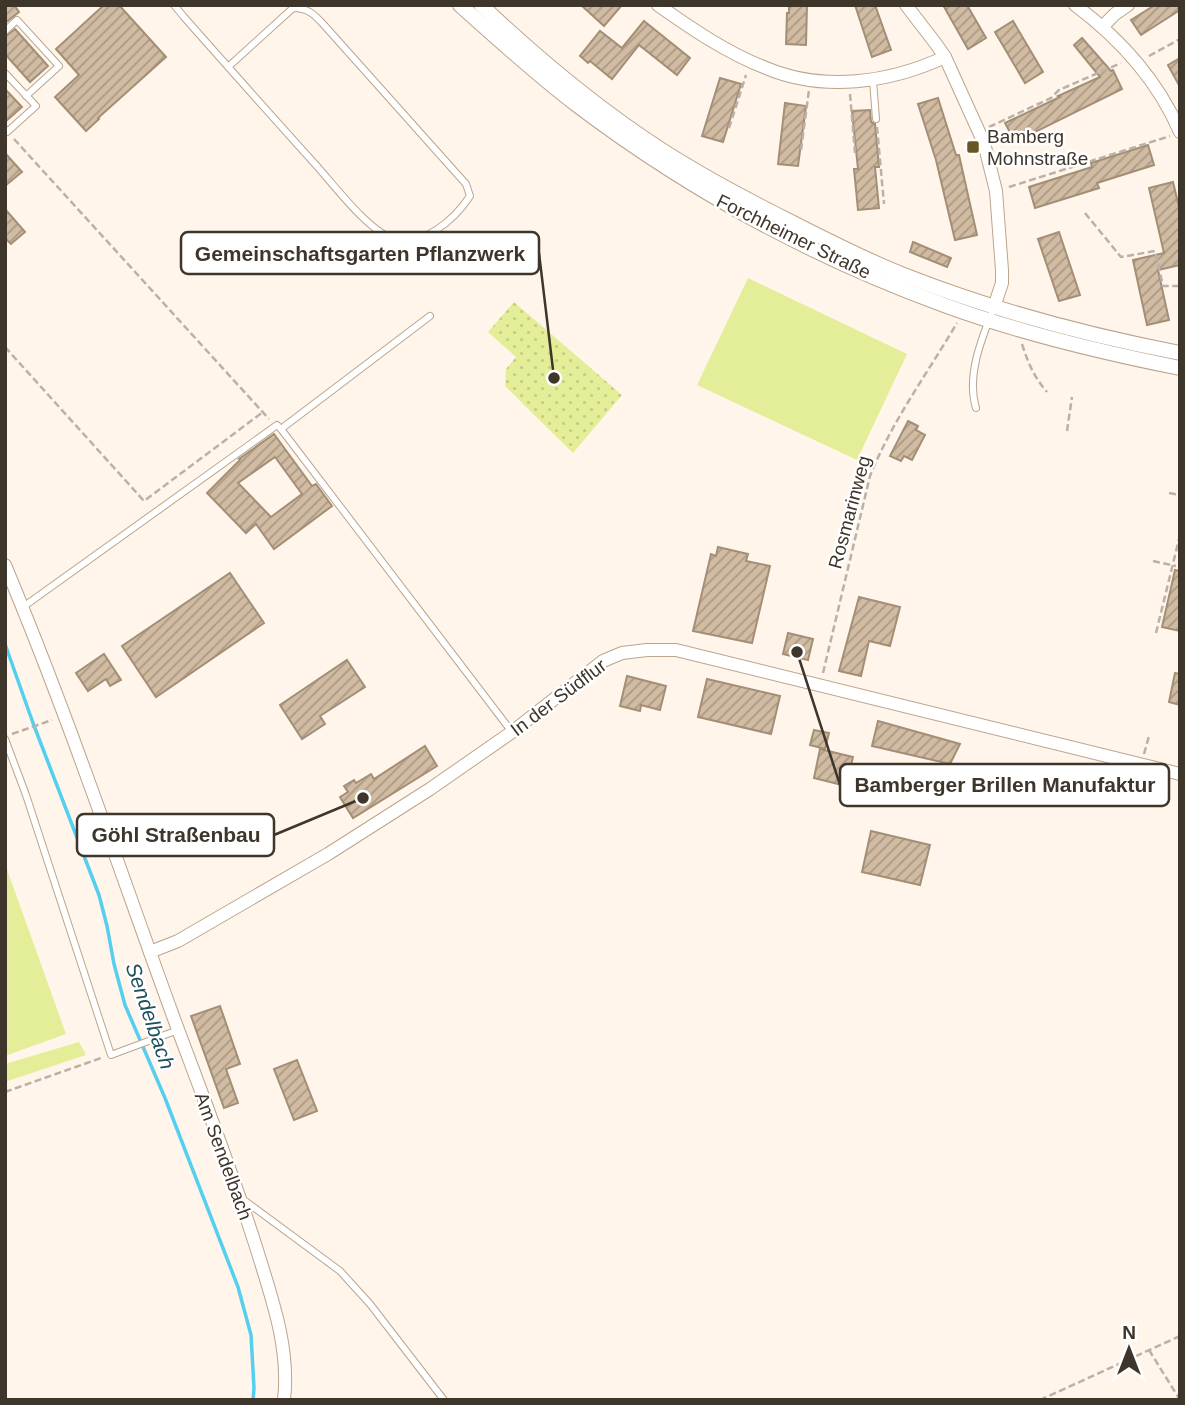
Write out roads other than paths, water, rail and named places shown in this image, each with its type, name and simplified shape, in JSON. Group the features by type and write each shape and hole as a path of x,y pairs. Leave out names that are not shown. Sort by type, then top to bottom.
{"street":[{"name":"Forchheimer Straße","path":"460,5 576,105 657,161 738,211 816,250 946,306 992,313 1180,353"},
{"name":"Forchheimer Straße","path":"481,5 546,65 654,145 751,202 863,257 992,313 1023,330 1088,348 1180,368"},
{"path":"658,5 729,51 766,69 798,79 849,82 873,79 945,57"},
{"path":"906,5 945,57 984,143 996,191 1002,270 1002,283 992,313"},
{"path":"1074,5 1102,26 1134,60 1176,114 1180,133"},
{"path":"1102,26 1128,5"},
{"name":"Am Sendelbach","path":"5,565 79,755 241,1198 279,1320 285,1361 284,1400"},
{"name":"In der Südflur","path":"150,952 178,941 328,854 430,789 512,732 603,661 622,653 676,650 1180,774"}],"lane":[{"path":"174,5 339,192 377,230 393,239 412,241 432,233 462,208 470,196 466,184 315,15 303,8 293,8 228,66"},
{"path":"5,31 17,20 59,66 26,96"},
{"path":"5,73 36,106 6,131"},
{"path":"873,79 876,120"},
{"path":"976,408 972,395 973,378 992,313"},
{"path":"23,607 279,427 430,316"},
{"path":"279,427 512,732"},
{"path":"5,739 26,795 111,1055 178,1030"},
{"path":"241,1198 340,1271 444,1400"}],"waterway":[{"name":"Sendelbach","path":"5,644 99,895 125,1005 165,1098 238,1287 251,1335 253,1400"}],"place":[{"name":"Bamberg Mohnstraße","path":"973,147"},
{"name":"Gemeinschaftsgarten Pflanzwerk","path":"554,378"},
{"name":"Bamberger Brillen Manufaktur","path":"797,652"},
{"name":"Göhl Straßenbau","path":"363,798"}]}
